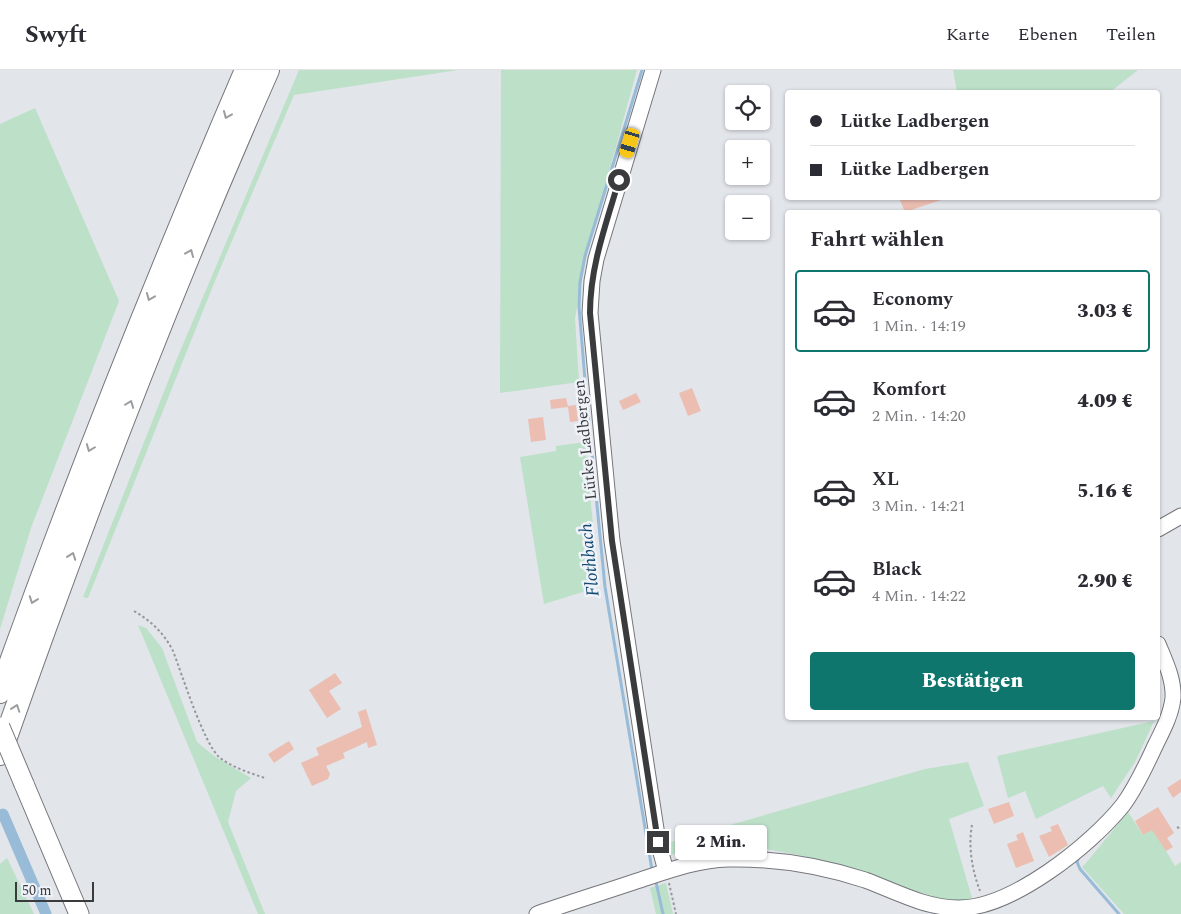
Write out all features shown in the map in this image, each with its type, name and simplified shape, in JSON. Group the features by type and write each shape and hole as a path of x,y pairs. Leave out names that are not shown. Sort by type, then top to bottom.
{"highway":[{"path":"0,692 112,393 168,253 246,70"},
{"path":"0,754 84,521 138,381 268,70"}],"main road":[{"path":"0,727 79,914"}],"street":[{"name":"Lütke Ladbergen","path":"653,70 596,259 592,281 590,313 612,541 658,842 658,874"},
{"path":"1160,528 1181,516"},
{"path":"537,914 658,874 697,863 720,860 777,862 817,868 863,880 924,902 941,906 968,908 985,905 1028,884 1069,856 1114,815 1137,784 1167,721 1173,698 1170,675 1160,649"}],"path":[{"path":"134,610 147,619 167,640 173,651 206,738 215,753 221,759 233,765 265,778"},
{"path":"972,825 970,834 971,858 976,881 985,905"},
{"path":"1177,827 1181,829"},
{"path":"658,874 676,914"}],"green space":[{"path":"299,70 458,70 294,95 217,276 88,598 83,597 176,361"},
{"path":"501,70 637,70 588,248 575,318 579,382 500,393"},
{"path":"953,70 1138,70 1113,90 957,90"},
{"path":"35,108 119,301 31,528 0,629 0,124"},
{"path":"585,442 599,587 544,604 520,457 556,451 556,446"},
{"path":"138,625 146,628 162,648 197,742 214,756 251,778 236,791 228,822 265,914 258,914"},
{"path":"1154,721 1135,762 1111,798 1103,786 1036,819 1025,791 1008,798 997,756"},
{"path":"968,762 984,806 949,819 972,898 954,903 804,856 755,847 691,848 669,856 667,843 925,769"},
{"path":"1128,812 1143,835 1153,829 1175,866 1181,862 1181,914 1124,914 1082,867"},
{"path":"7,858 34,914 0,914 0,864"},
{"path":"666,883 673,914 656,914 650,888"}],"building":[{"path":"900,200 941,200 911,210 904,210"},
{"path":"692,388 701,411 688,416 679,393"},
{"path":"636,393 641,402 623,410 619,401"},
{"path":"566,398 568,406 576,405 578,421 570,422 568,407 551,409 550,400"},
{"path":"543,417 546,440 531,442 528,419"},
{"path":"335,673 342,683 329,691 341,709 327,718 309,690"},
{"path":"366,709 377,745 368,748 367,742 343,753 345,758 326,766 330,774 328,779 312,786 301,763 319,755 316,748 362,727 358,712"},
{"path":"289,741 294,749 274,763 268,754"},
{"path":"1181,779 1181,792 1173,798 1167,788"},
{"path":"1009,802 1014,816 994,824 988,809"},
{"path":"1158,807 1174,833 1167,838 1173,847 1166,851 1152,830 1143,835 1135,821"},
{"path":"1058,824 1068,845 1049,857 1039,836 1052,831 1050,827"},
{"path":"1023,832 1034,861 1016,868 1007,844 1018,840 1016,835"}],"waterway":[{"name":"Flothbach","path":"585,380 579,307 580,282 585,256 642,70"},
{"name":"Flothbach","path":"586,393 605,587 652,870"},
{"path":"3,814 46,914"},
{"path":"1079,857 1077,862 1080,869 1119,914"},
{"name":"Flothbach","path":"656,882 663,914"}],"route":[{"path":"619,180 598,250 590,292 590,313 612,541 658,842"}]}
